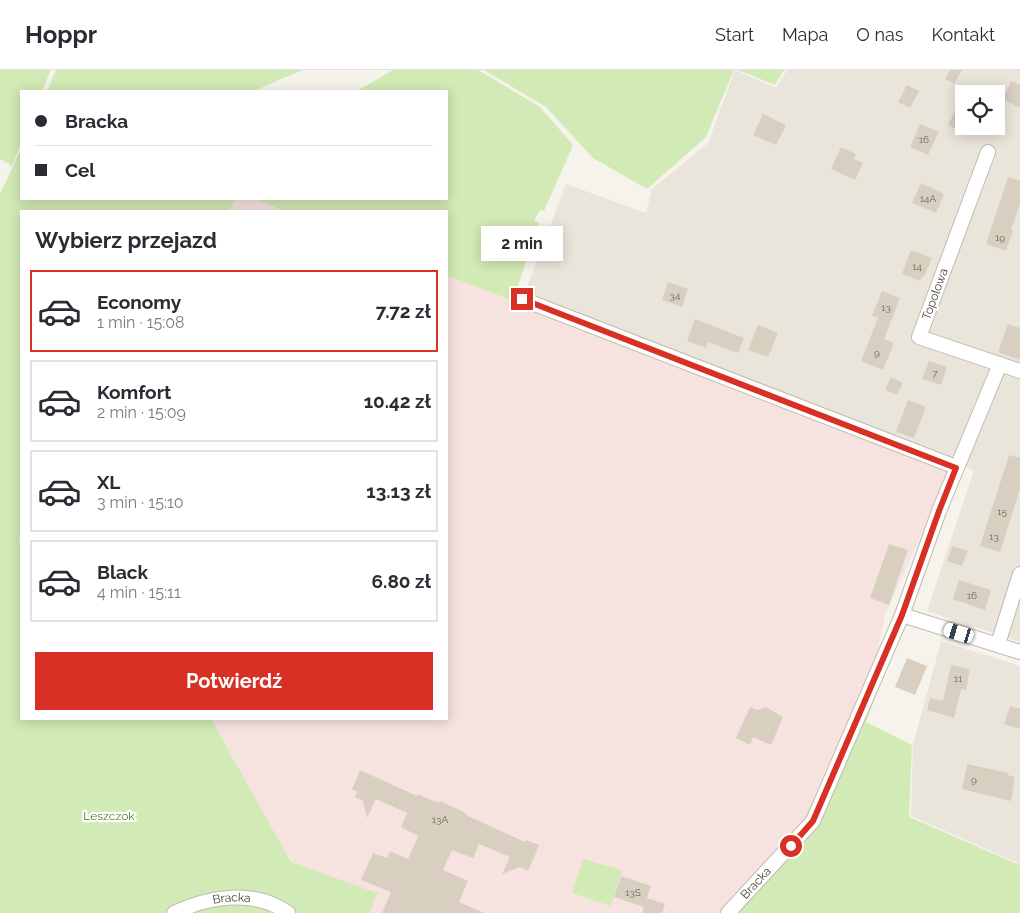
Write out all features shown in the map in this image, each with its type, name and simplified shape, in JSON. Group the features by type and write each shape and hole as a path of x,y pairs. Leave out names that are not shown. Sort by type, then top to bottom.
{"street":[{"name":"Topolowa","path":"988,152 920,337 1020,371"},
{"path":"522,299 956,468"},
{"name":"Bracka","path":"728,913 813,821 902,615 939,511 1000,364"},
{"path":"998,644 1020,574"},
{"path":"902,615 1020,652"},
{"name":"Bracka","path":"174,913 194,904 231,898 254,898 276,905 288,913"}],"shaded area":[{"path":"735,70 776,88 787,70 1020,70 1020,642 927,611 974,470 524,295 566,184 646,213 652,189 708,143"},
{"path":"234,200 257,200 282,210 230,210"},
{"path":"448,276 944,467 949,475 885,615 871,681 797,834 721,913 370,913 376,893 291,862 212,720 448,720"},
{"path":"941,641 1020,666 1020,864 911,816 913,745"}],"green space":[{"path":"0,70 51,70 42,90 20,90 20,146 12,166 0,159"},
{"path":"56,70 303,70 255,90 47,90"},
{"path":"393,70 478,70 540,107 573,145 544,211 541,209 534,220 539,223 513,301 448,276 448,210 282,210 257,200 448,200 448,90 359,90"},
{"path":"484,70 734,70 706,137 647,189 593,158 546,107"},
{"path":"738,70 784,70 775,85"},
{"name":"Leszczok","path":"20,151 20,200 234,200 230,210 20,210 20,537 18,539 20,540 20,720 212,720 291,862 377,893 370,913 0,913 0,194"},
{"path":"887,667 866,722 912,745 909,817 1020,865 1020,913 721,913 797,834 866,689"},
{"path":"583,859 622,870 611,906 572,893"}],"building":[{"path":"950,70 962,70 954,84 945,79"},
{"path":"1011,81 1020,85 1020,108 1005,100 1005,94"},
{"path":"907,85 919,91 910,108 898,102"},
{"path":"955,111 955,128 948,125"},
{"path":"763,114 786,125 776,145 753,135"},
{"path":"920,124 939,132 928,155 910,147"},
{"path":"841,147 856,154 854,159 863,163 855,180 831,169"},
{"path":"1008,177 1020,181 1020,204 1006,251 986,244"},
{"path":"921,183 944,194 936,213 912,203"},
{"path":"911,250 932,258 924,277 922,276 920,281 902,274"},
{"path":"668,282 688,289 682,307 662,300"},
{"path":"882,291 900,298 884,339 894,343 883,370 861,361 878,318 872,316"},
{"path":"695,319 744,338 738,353 708,342 706,348 687,341"},
{"path":"1008,324 1020,328 1020,360 998,352"},
{"path":"758,325 778,333 768,357 748,350"},
{"path":"929,361 947,367 941,385 922,379"},
{"path":"891,377 903,383 897,395 885,390"},
{"path":"908,400 926,407 914,438 896,432"},
{"path":"1009,455 1020,458 1020,489 1000,552 980,546"},
{"path":"889,544 908,550 889,605 870,598"},
{"path":"952,546 968,551 962,566 947,561"},
{"path":"959,580 991,590 985,610 953,599"},
{"path":"907,658 927,666 915,695 895,687"},
{"path":"951,665 970,669 966,690 961,689 954,718 927,710 930,698 943,701"},
{"path":"1010,706 1020,709 1020,729 1004,724"},
{"path":"750,707 757,710 766,707 783,717 771,745 753,737 750,745 736,738"},
{"path":"967,764 1008,773 1008,775 1015,777 1011,801 962,789"},
{"path":"360,770 417,796 417,794 439,803 440,801 525,842 526,840 539,845 528,871 520,867 502,874 510,857 479,844 473,858 452,850 443,870 468,881 459,902 484,913 382,913 391,892 361,880 373,853 387,858 390,851 408,859 418,836 401,827 407,813 376,799 367,818 363,801 355,797 357,792 352,789"},
{"path":"621,876 651,886 644,907 614,897"},
{"path":"647,898 665,904 662,913 642,913"}],"route":[{"path":"522,299 956,468 902,615 813,821 791,846"}]}
